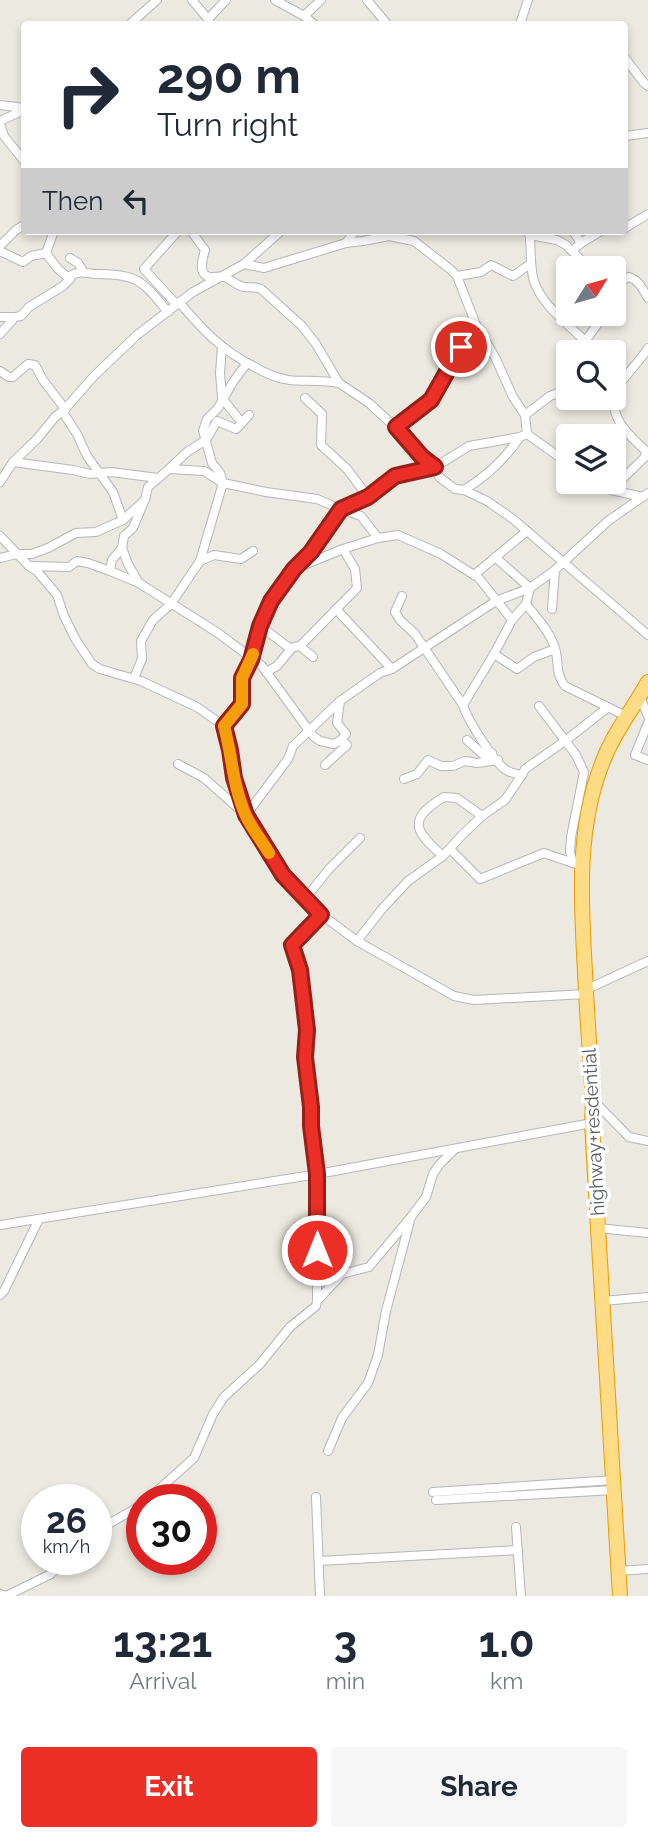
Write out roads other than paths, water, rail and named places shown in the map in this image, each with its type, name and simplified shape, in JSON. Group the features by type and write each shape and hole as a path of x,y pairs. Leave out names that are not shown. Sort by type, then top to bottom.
{"highway":[{"name":"highway+resdential","path":"620,1596 578,864 594,787 612,737 648,682"}],"street":[{"path":"133,21 157,0"},
{"path":"192,0 209,21"},
{"path":"211,21 226,0"},
{"path":"275,0 310,21"},
{"path":"304,16 321,0"},
{"path":"367,0 384,21"},
{"path":"521,21 528,0"},
{"path":"628,62 648,86"},
{"path":"0,105 21,108"},
{"path":"21,111 0,123 4,136 21,157"},
{"path":"628,136 648,133"},
{"path":"628,226 648,214"},
{"path":"21,227 0,249 23,262 32,256 46,253"},
{"path":"46,253 53,235"},
{"path":"174,235 144,269 222,347 233,356 269,375 300,382 316,380 339,383 358,395 396,427 422,457 435,467 439,477 455,489 464,490 487,501 527,531 648,635"},
{"path":"194,235 205,250 202,259 204,275 223,276 245,288 253,286 261,289 302,326 339,383"},
{"path":"0,482 13,462 125,346 177,303 202,286 244,264 277,235"},
{"path":"345,243 352,235"},
{"path":"406,238 409,235"},
{"path":"529,235 530,264 544,299 586,340 596,326"},
{"path":"540,235 566,245 577,256"},
{"path":"576,235 582,243"},
{"path":"572,251 594,235"},
{"path":"244,264 264,268 345,243 389,236 414,241 457,275 476,325 524,415 524,435 485,477 464,490"},
{"path":"46,253 70,279"},
{"path":"70,258 78,263 83,271"},
{"path":"457,275 481,272 491,265 513,276 530,264"},
{"path":"0,317 20,316 29,307 63,286 71,275 83,271 130,277 145,284 168,312"},
{"path":"626,279 634,278 648,298"},
{"path":"0,334 15,317"},
{"path":"396,427 431,400 438,384 476,325"},
{"path":"222,347 222,398 242,422"},
{"path":"626,373 648,348"},
{"path":"134,678 142,659 141,641 153,621 170,604 201,561 223,483 220,473 212,463 203,431 207,419 218,408 247,363"},
{"path":"0,371 13,377 27,364 35,365 65,409 64,414 87,456 113,492 123,520"},
{"path":"524,415 556,394"},
{"path":"305,398 322,414 321,445 347,469 368,497"},
{"path":"139,583 122,548 124,536 134,528 148,487 187,452 206,440 217,421 236,429 249,415"},
{"path":"626,432 646,451 645,457 626,475"},
{"path":"224,726 242,704 242,678 271,601 294,569 311,552 341,509 368,497 395,476 435,467 469,446 524,435 556,456"},
{"path":"13,462 90,474 111,472 158,478"},
{"path":"169,469 204,471 223,483 317,499 361,516 378,538"},
{"path":"626,492 645,495"},
{"path":"246,815 288,759 293,746 340,701 496,601 530,588 608,521 645,495"},
{"path":"0,558 32,554 76,533 96,532 123,520 145,500"},
{"path":"474,575 527,531"},
{"path":"294,569 343,549 398,535 442,554 478,577 512,620"},
{"path":"0,536 37,571 57,596 76,640 92,664 100,669 134,678 197,707 224,726 234,778 246,815 283,875 321,915 356,941 454,996 474,1000 586,992 648,961"},
{"path":"110,571 112,560 122,548"},
{"path":"266,673 277,666 357,588 355,569 343,549"},
{"path":"201,561 214,555 241,559 253,551"},
{"path":"495,557 530,588"},
{"path":"29,566 69,567 78,561 139,583 218,633 262,666 309,731 320,741 334,744 346,734 337,723 340,701"},
{"path":"552,609 555,569"},
{"path":"463,705 512,620 526,604 530,588"},
{"path":"402,596 395,612 400,620 415,634 495,757 507,771 522,775"},
{"path":"526,604 550,636 555,649 559,678 565,687 626,716"},
{"path":"336,609 392,668"},
{"path":"260,626 313,657"},
{"path":"494,654 517,669 534,657 555,649"},
{"path":"640,697 648,716"},
{"path":"539,706 576,755 584,772 570,837 570,852 578,864"},
{"path":"356,941 408,881 443,856 482,816 505,800 525,769 607,708"},
{"path":"648,723 635,755 648,760"},
{"path":"325,765 347,745 341,740"},
{"path":"467,740 486,757 495,757"},
{"path":"404,779 417,774 428,760 441,766 453,766 465,761 477,763 495,757"},
{"path":"178,764 204,778 246,815"},
{"path":"443,856 428,844 418,829 417,821 423,813 444,797 457,798 482,816"},
{"path":"305,899 360,838"},
{"path":"450,849 480,879 544,853 578,864"},
{"path":"165,1484 194,1458 213,1414 225,1397 260,1364 290,1327 316,1306 317,1174 305,1057 307,1030 300,970 292,945 321,915"},
{"path":"593,1100 629,1136 648,1141"},
{"path":"0,1225 317,1174 593,1123"},
{"path":"317,1301 342,1274 369,1267 426,1197 433,1174 456,1148"},
{"path":"328,1451 342,1418 368,1382 378,1355 386,1311 411,1217"},
{"path":"0,1295 4,1292 39,1219"},
{"path":"598,1228 648,1233"},
{"path":"603,1301 648,1297"},
{"path":"435,1496 614,1485"},
{"path":"316,1497 320,1596"},
{"path":"516,1527 521,1596"},
{"path":"318,1561 518,1550"},
{"path":"618,1571 648,1569"},
{"path":"0,1594 6,1596 49,1575"}]}
